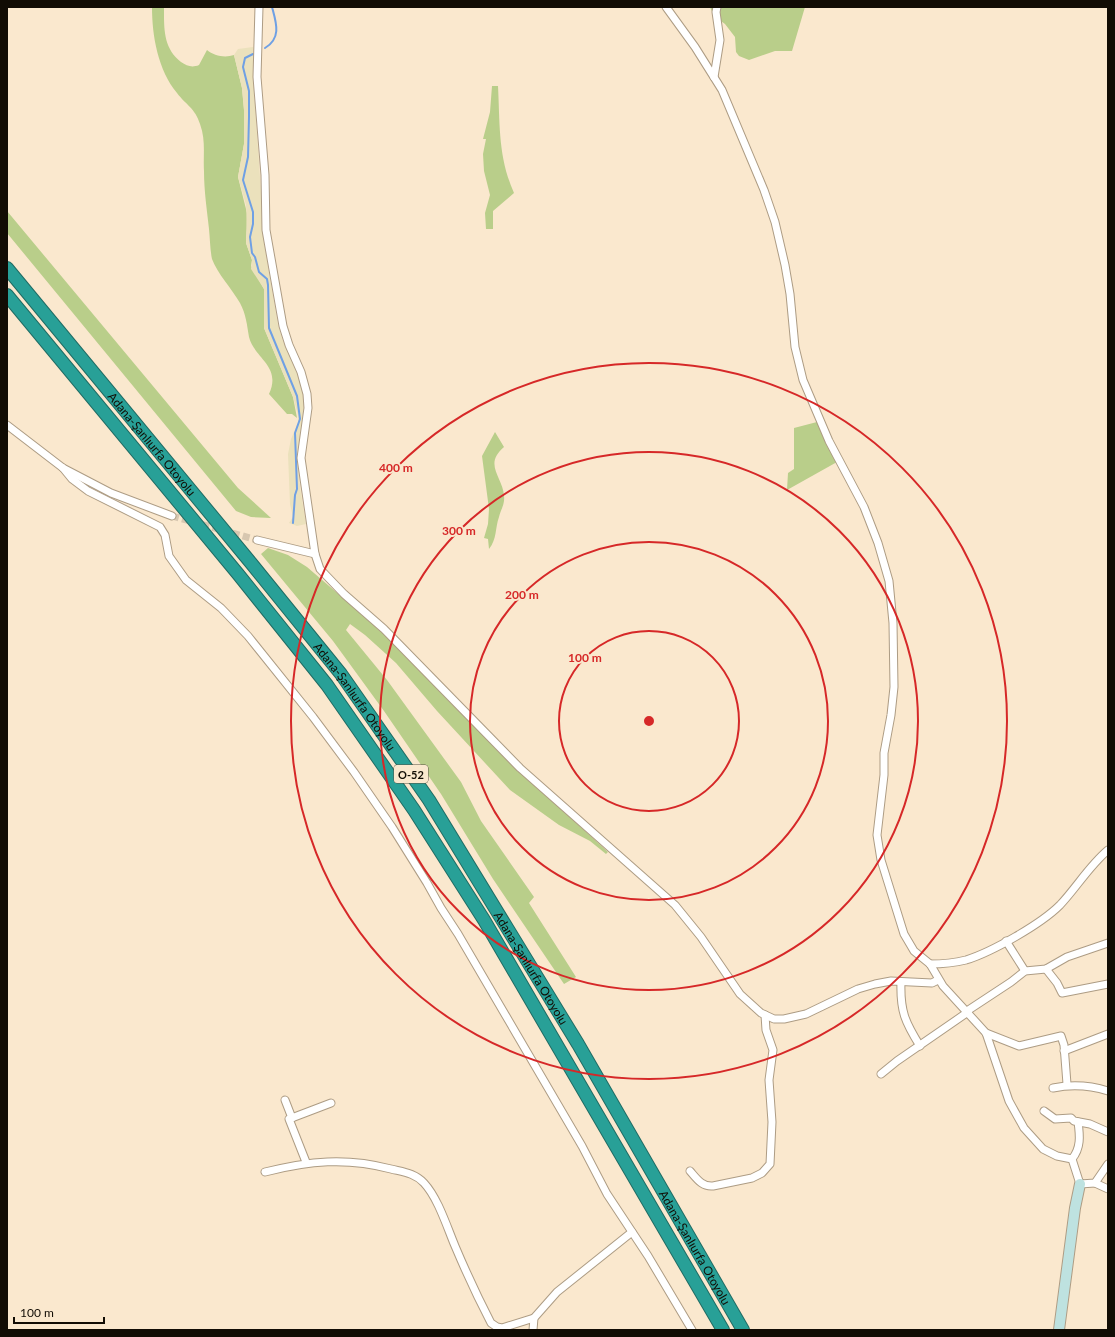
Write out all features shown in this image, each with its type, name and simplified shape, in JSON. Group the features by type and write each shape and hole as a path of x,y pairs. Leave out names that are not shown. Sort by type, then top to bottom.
{"highway":[{"name":"Adana-Şanlıurfa Otoyolu","path":"7,268 221,526 341,674 429,800 498,910 578,1044 743,1330"},
{"name":"Adana-Şanlıurfa Otoyolu","path":"7,295 233,568 327,685 410,804 484,920 722,1330"}],"street":[{"path":"260,7 257,82 265,175 266,230 283,326 304,381 307,394 308,408 301,458 315,554 320,569 339,589 392,636 520,768 675,905 701,937 740,994 751,1005 765,1015 774,1019 784,1019 806,1014 858,989 891,981 932,983 938,980"},
{"path":"666,7 714,77 730,107 775,222 789,282 796,352 807,393 829,441 864,507 874,532 889,580 893,623 894,687 891,715 884,753 884,775 877,829 882,866 904,934 914,951 930,964 938,980 986,1033 1009,1101 1018,1119 1043,1149 1052,1154 1072,1159"},
{"path":"714,77 720,40 716,12 717,7"},
{"path":"7,425 63,468 82,488 160,527 165,535 169,556 186,580 221,608 238,625 313,717 363,786 424,878 532,1060 607,1194 692,1330"},
{"path":"63,468 111,493 172,516"},
{"path":"257,540 315,554"},
{"path":"930,964 944,964 964,961 1006,941 1036,924 1053,912 1108,850"},
{"path":"1006,941 1025,970"},
{"path":"882,1074 1011,982 1025,970 1046,969 1067,957 1108,943"},
{"path":"1046,969 1057,983 1062,994 1108,984"},
{"path":"901,982 900,998 906,1024 920,1046"},
{"path":"690,1171 701,1183 707,1186 713,1186 752,1178 762,1173 770,1164 772,1122 769,1080 773,1050 766,1030 765,1015"},
{"path":"986,1033 1019,1046 1061,1036 1064,1050 1067,1084"},
{"path":"1064,1050 1108,1034"},
{"path":"1054,1088 1067,1084 1092,1086 1108,1091"},
{"path":"285,1100 292,1118"},
{"path":"306,1162 289,1119 331,1103"},
{"path":"1044,1111 1055,1119 1071,1118 1078,1122 1090,1124 1108,1132"},
{"path":"1059,1330 1075,1208 1080,1184 1072,1159 1080,1143 1078,1122"},
{"path":"265,1172 306,1162 366,1162 416,1176 426,1186 434,1200 469,1280 491,1323 497,1328 502,1328 534,1318 557,1292 632,1232"},
{"path":"1096,1183 1108,1164"},
{"path":"1080,1184 1096,1183 1108,1189"},
{"path":"533,1330 534,1318"}],"green space":[{"path":"152,7 164,7 164,22 168,44 175,56 181,62 192,66 199,65 207,50 220,56 234,55 242,88 244,110 244,144 238,177 247,213 246,243 252,260 251,266 264,289 264,328 293,397 297,418 292,414 287,414 269,394 272,384 270,369 252,344 242,307 217,270 212,259 205,193 204,142 202,130 196,114 180,97 170,84 165,74 157,52 153,29"},
{"path":"710,7 805,7 792,51 775,51 749,60 739,56 736,52 735,37 725,24 714,16"},
{"path":"492,86 498,86 502,154 514,193 493,211 493,229 486,229 485,213 490,195 484,171 483,154 486,139 483,139 490,112"},
{"path":"7,211 238,488 271,518 251,517 236,511 7,233"},
{"path":"817,422 837,462 787,490 788,473 794,469 794,428"},
{"path":"495,432 504,447 498,453 495,460 495,465 503,489 504,499 495,537 489,549 488,539 484,538 488,524 489,509 482,456"},
{"path":"268,548 288,555 307,567 378,628 512,764 608,852 606,854 590,841 559,825 510,790 437,711 396,663 365,635 350,624 346,630 387,680 461,782 481,821 534,897 529,903 576,977 564,984 493,879 441,794 384,711 333,641 261,554"}],"sand":[{"path":"253,47 254,91 265,249 278,325 283,341 300,379 304,393 305,408 297,454 300,487 306,524 297,526 289,523 293,517 290,504 288,454 291,439 298,423 298,415 293,397 264,328 264,289 251,269 252,260 246,243 246,205 238,177 244,144 244,110 242,88 234,55 238,49"}],"waterway":[{"path":"265,48 270,44 276,35 276,24 272,7"},
{"path":"253,54 245,58 243,67 249,91 248,157 243,180 253,212 253,224 250,237 252,253 255,257 259,272 267,279 269,328 297,396 300,419 295,433 297,489 295,495 293,523"}],"tunnel":[{"path":"172,516 257,540"}]}
